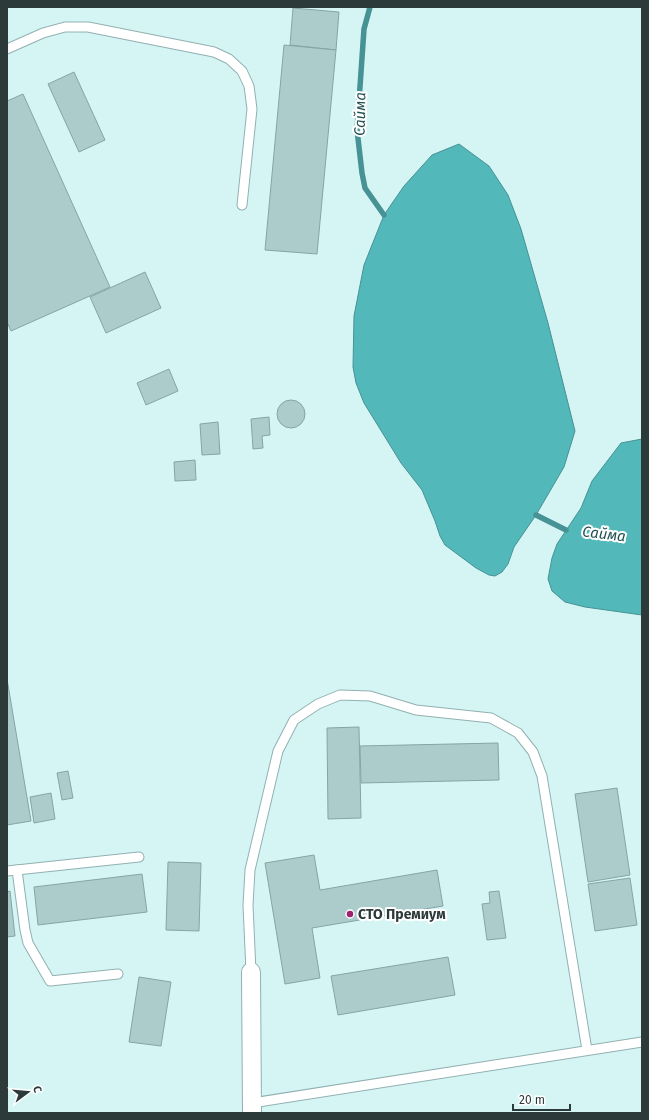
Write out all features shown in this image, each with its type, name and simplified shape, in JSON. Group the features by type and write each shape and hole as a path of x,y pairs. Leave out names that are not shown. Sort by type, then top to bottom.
{"street":[{"path":"251,972 252,1108"}],"lane":[{"path":"7,49 43,33 65,27 88,27 214,52 229,58 242,71 249,86 252,109 242,205"},
{"path":"251,972 248,905 250,870 278,752 294,720 318,704 340,695 370,696 416,710 491,718 518,733 533,752 542,776 587,1050"},
{"path":"7,871 139,857"},
{"path":"17,870 24,930 28,943 50,981 118,974"},
{"path":"252,1108 587,1050 642,1042"}],"water":[{"path":"459,144 489,166 508,195 521,229 548,323 575,431 564,467 536,515 514,547 508,564 502,572 495,576 489,575 476,568 445,545 422,490 401,463 364,403 356,383 353,367 354,316 364,265 384,215 404,186 432,155"},
{"path":"642,439 642,615 585,607 565,602 552,591 548,579 552,558 557,544 581,508 592,481 621,443"}],"building":[{"path":"293,8 339,12 336,50 290,45"},
{"path":"284,45 336,50 317,254 265,250"},
{"path":"74,72 105,140 79,152 48,84"},
{"path":"23,94 110,287 11,331 7,322 7,101"},
{"path":"145,272 161,308 106,333 90,297"},
{"path":"169,369 178,391 146,405 137,383"},
{"path":"291,400 301,404 305,414 301,424 291,428 281,424 277,414 281,404"},
{"path":"269,417 270,435 262,436 263,448 253,449 251,419"},
{"path":"218,422 220,454 202,455 200,424"},
{"path":"195,460 196,480 175,481 174,462"},
{"path":"7,679 31,821 7,825"},
{"path":"359,727 361,818 328,819 327,728"},
{"path":"498,743 499,780 361,783 360,746"},
{"path":"68,771 73,798 62,800 57,773"},
{"path":"617,788 630,875 588,882 575,794"},
{"path":"51,793 55,819 34,823 30,797"},
{"path":"314,855 320,890 437,870 443,906 312,928 320,978 285,984 265,863"},
{"path":"168,862 201,863 199,931 166,930"},
{"path":"142,874 147,912 38,925 34,887"},
{"path":"630,878 637,925 595,931 588,884"},
{"path":"10,891 15,936 7,937 7,892"},
{"path":"499,891 506,938 487,940 482,904 490,903 489,892"},
{"path":"448,957 455,995 338,1015 331,976"},
{"path":"139,977 171,982 161,1046 129,1042"}],"waterway":[{"name":"Сайма","path":"370,7 364,29 357,130 365,188 384,215"},
{"path":"536,515 566,530"}],"place":[{"name":"СТО Премиум","path":"350,914"}]}
